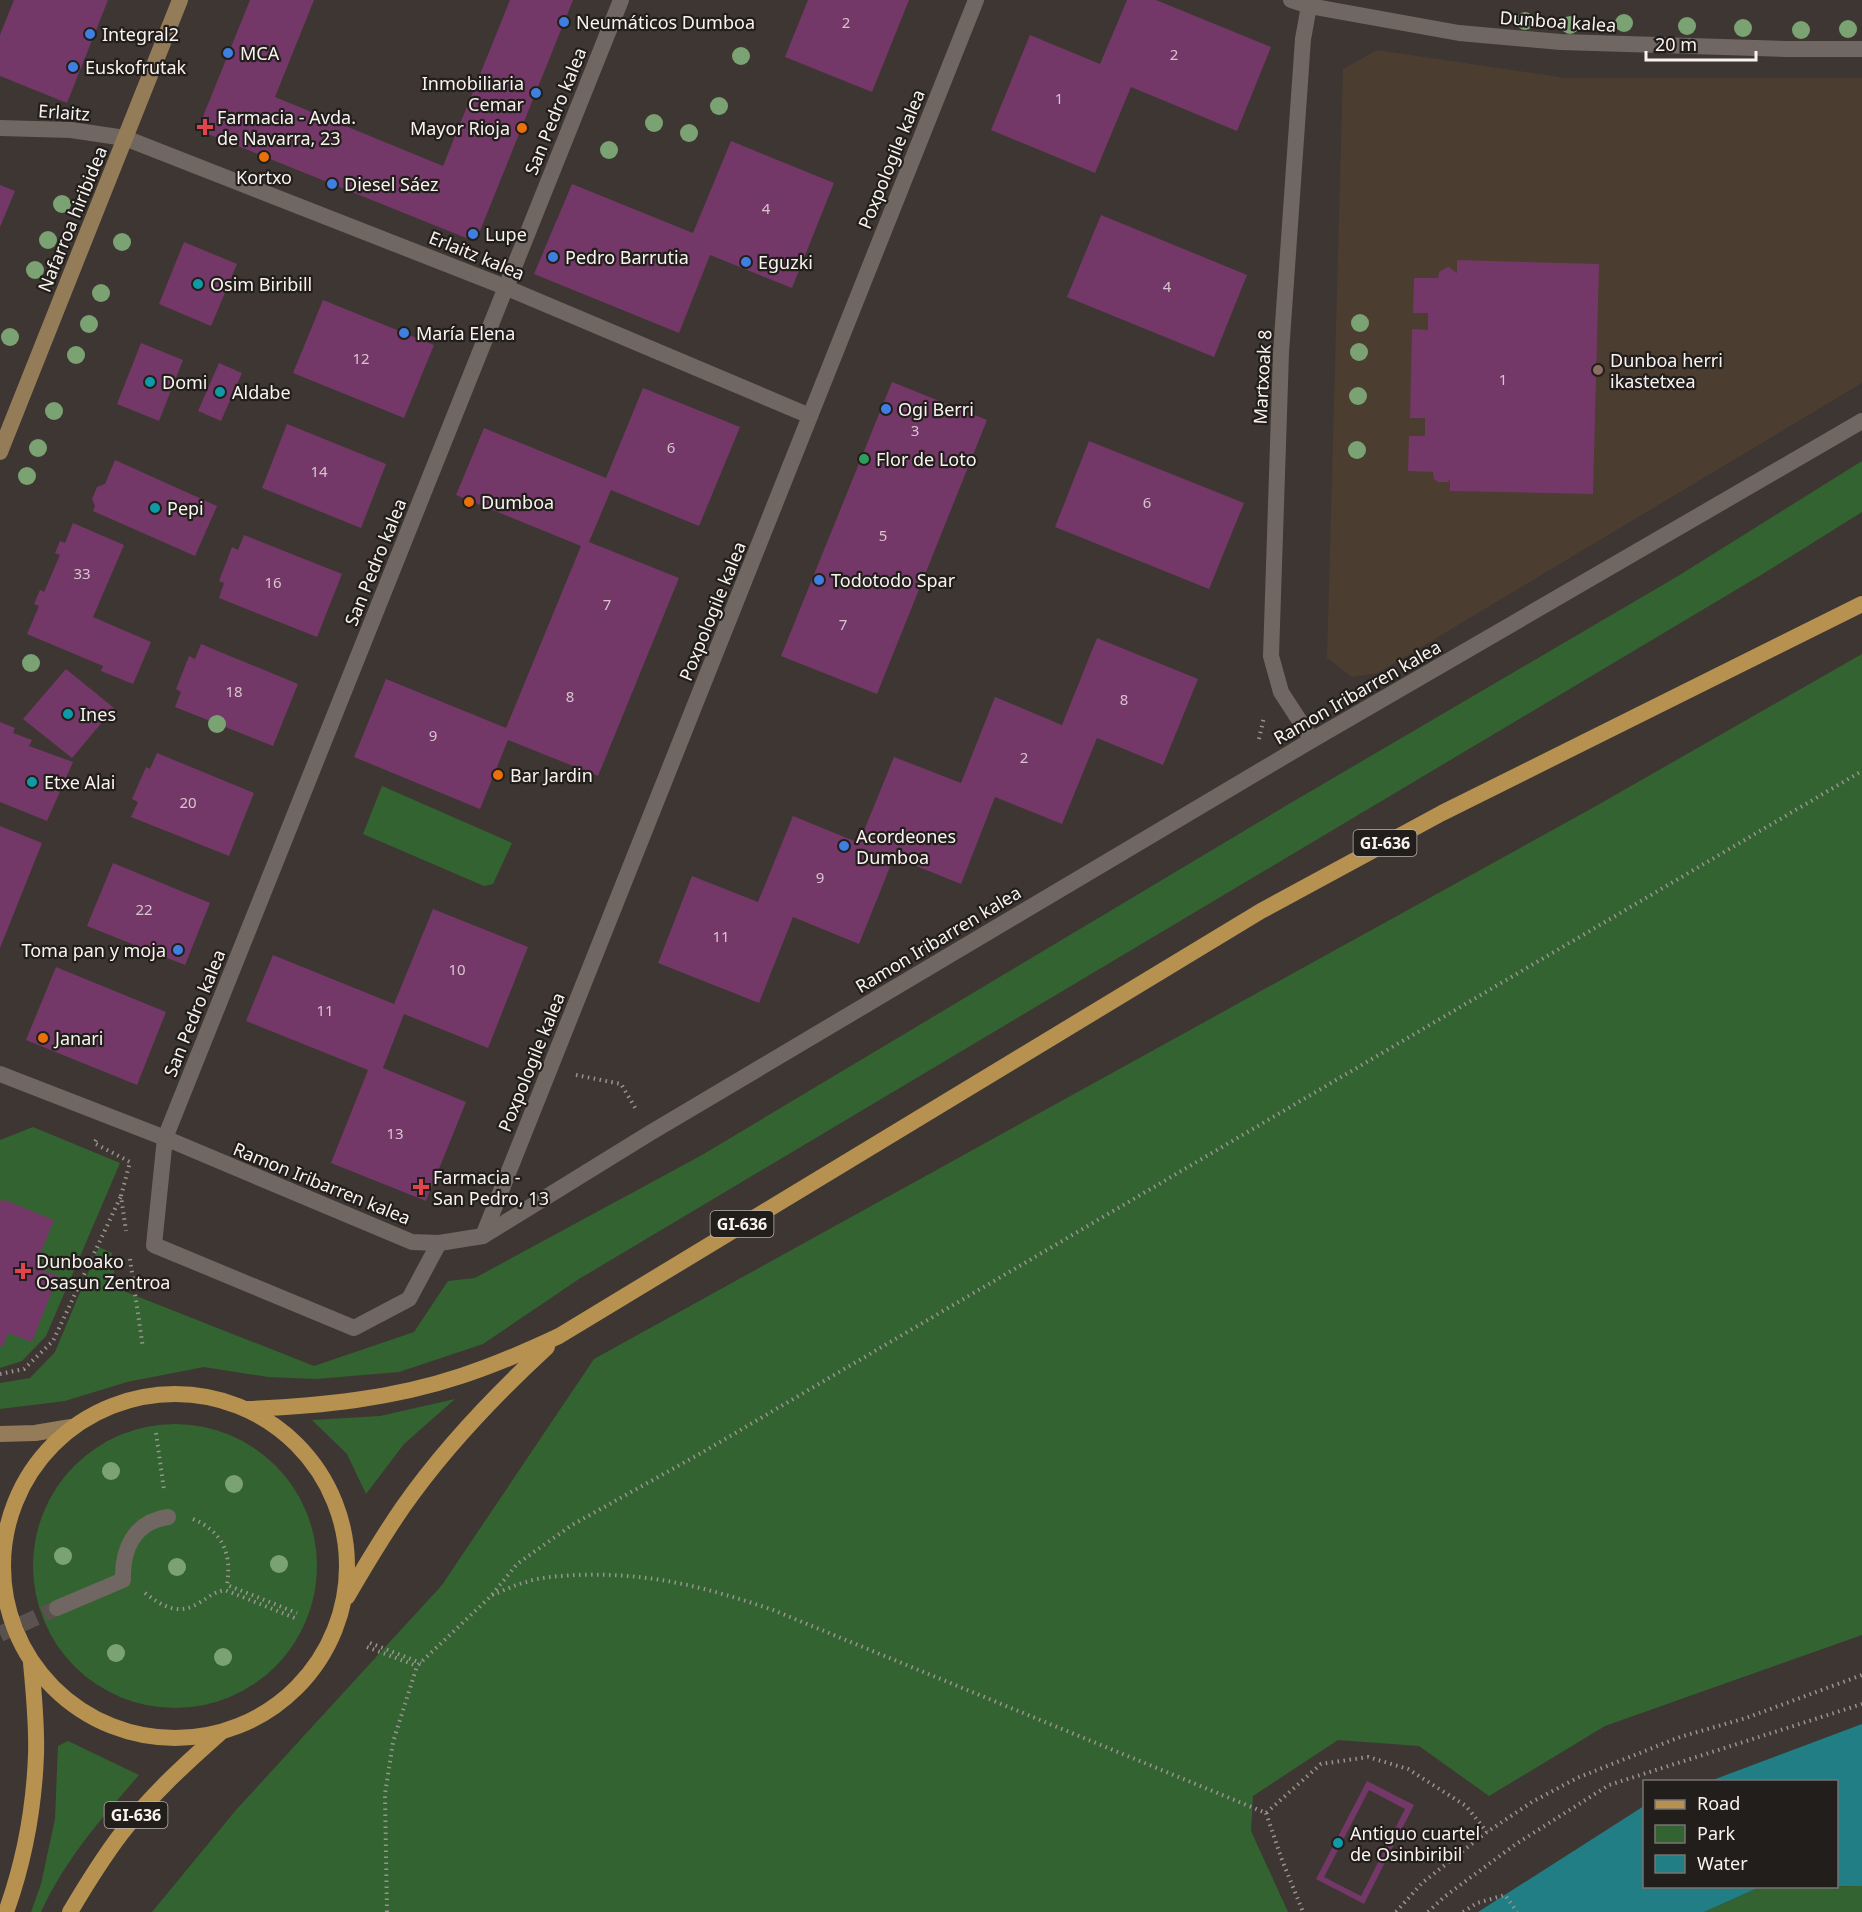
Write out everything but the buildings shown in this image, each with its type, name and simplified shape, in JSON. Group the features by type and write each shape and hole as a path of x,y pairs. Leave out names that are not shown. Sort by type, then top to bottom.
{"main road":[{"name":"Nafarroa hiribidea","path":"0,453 180,0"},
{"name":"GI-636","path":"248,1409 302,1407 355,1401 408,1390 460,1376 510,1358 559,1336 1261,911 1442,813 1862,604"},
{"name":"GI-636","path":"343,1603 398,1515 439,1460 485,1408 559,1336"},
{"name":"GI-636","path":"188,1393 219,1398 248,1409 273,1424 296,1442 315,1464 330,1489 340,1516 346,1545 347,1574 343,1603 334,1633 319,1660 300,1685 276,1706 249,1722 220,1733 189,1738 159,1738 129,1733 100,1722 74,1706 50,1686 31,1662 14,1629 2,1590 2,1555 9,1518 23,1483 44,1452 71,1427 98,1411 127,1400 158,1394 188,1393"},
{"path":"0,1434 35,1433 71,1427"},
{"path":"6,1912 25,1845 32,1801 36,1755 31,1662"},
{"name":"GI-636","path":"70,1912 94,1871 121,1833 152,1798 220,1733"}],"street":[{"name":"San Pedro kalea","path":"439,1243 409,1299 354,1328 154,1245 165,1138 621,0"},
{"name":"Poxpologile kalea","path":"483,1236 976,0"},
{"name":"Dunboa kalea","path":"1291,0 1309,6 1459,33 1561,42 1862,49"},
{"name":"Martxoak 8","path":"1309,6 1303,39 1281,353 1271,656 1281,692 1312,740"},
{"name":"Erlaitz","path":"0,128 71,130 125,138"},
{"name":"Erlaitz kalea","path":"125,138 506,287 810,416"},
{"name":"Ramon Iribarren kalea","path":"0,1074 165,1138 412,1242 439,1243 483,1236 650,1133 1312,740 1862,421"},
{"path":"57,1608 123,1580 123,1563 127,1548 136,1534 148,1524 168,1517"}],"path":[{"path":"387,1912 385,1794 393,1742 419,1665 491,1596 517,1564 572,1525 703,1452 1862,771"},
{"path":"565,1072 621,1084 642,1119"},
{"path":"0,1374 24,1368 53,1341 121,1196 130,1162 94,1143 106,1116"},
{"path":"121,1196 128,1242"},
{"path":"130,1254 143,1348"},
{"path":"138,1590 147,1594 154,1601 174,1609 195,1606 213,1592 225,1590 296,1616 227,1585 230,1569 227,1553 220,1538 209,1527 194,1519 168,1517 156,1433"},
{"path":"491,1596 527,1581 558,1576 636,1576 721,1592 773,1610 1266,1813 1303,1912"},
{"path":"369,1645 419,1665"},
{"path":"1396,1912 1422,1883 1488,1832 1532,1802 1577,1778 1680,1737 1746,1718 1862,1676"},
{"path":"1428,1912 1444,1897 1516,1844 1609,1785 1862,1704"},
{"path":"1266,1813 1321,1764 1368,1757 1408,1768 1466,1806 1488,1832"},
{"path":"1463,1912 1477,1903 1505,1895 1517,1912"}],"shaded area":[{"name":"Dunboa herri ikastetxea","path":"1377,50 1566,78 1862,78 1862,383 1378,673 1352,677 1327,658 1343,69"}],"green space":[{"path":"1862,461 1862,512 1761,575 579,1279 483,1344 399,1372 316,1379 268,1377 204,1367 127,1382 65,1401 0,1409 0,1383 30,1378 55,1352 99,1247 112,1253 116,1288 314,1366 414,1332 448,1281 475,1278 702,1155 1294,801 1678,576"},
{"path":"1862,654 1862,1635 1605,1726 1489,1796 1419,1746 1338,1740 1253,1796 1251,1831 1288,1912 152,1912 236,1810 442,1585 594,1359 1596,806"},
{"path":"382,786 512,843 493,884 484,886 363,834"},
{"path":"33,1127 120,1163 46,1336 22,1361 0,1368 0,1140"},
{"path":"455,1399 404,1444 366,1494 347,1454 312,1420 380,1416"},
{"path":"189,1424 230,1434 254,1448 276,1465 293,1487 307,1511 315,1538 317,1566 315,1594 307,1621 293,1645 276,1667 254,1684 230,1698 203,1706 161,1708 120,1698 96,1684 74,1667 57,1645 43,1621 35,1594 33,1552 43,1511 57,1487 74,1465 96,1448 120,1434 147,1426"},
{"path":"68,1741 139,1775 98,1823 73,1857 41,1912 31,1912 41,1884 55,1819 58,1746"},
{"path":"1862,1886 1862,1912 1704,1912 1758,1888"}],"water":[{"path":"1862,1724 1862,1886 1838,1886 1838,1780 1713,1780"},
{"path":"1643,1807 1643,1888 1758,1888 1704,1912 1478,1912"}],"tunnel":[{"path":"0,1634 57,1608"}],"place":[{"name":"Neumáticos Dumboa","path":"564,22"},
{"name":"Integral2","path":"90,34"},
{"name":"MCA","path":"228,53"},
{"name":"Euskofrutak","path":"73,67"},
{"name":"Inmobiliaria Cemar","path":"536,93"},
{"name":"Farmacia - Avda. de Navarra, 23","path":"205,127"},
{"name":"Mayor Rioja","path":"522,128"},
{"name":"Kortxo","path":"264,157"},
{"name":"Diesel Sáez","path":"332,184"},
{"name":"Lupe","path":"473,234"},
{"name":"Pedro Barrutia","path":"553,257"},
{"name":"Eguzki","path":"746,262"},
{"name":"Osim Biribill","path":"198,284"},
{"name":"María Elena","path":"404,333"},
{"name":"Dunboa herri ikastetxea","path":"1598,370"},
{"name":"Domi","path":"150,382"},
{"name":"Aldabe","path":"220,392"},
{"name":"Ogi Berri","path":"886,409"},
{"name":"Flor de Loto","path":"864,459"},
{"name":"Dumboa","path":"469,502"},
{"name":"Pepi","path":"155,508"},
{"name":"Todotodo Spar","path":"819,580"},
{"name":"Ines","path":"68,714"},
{"name":"Bar Jardin","path":"498,775"},
{"name":"Etxe Alai","path":"32,782"},
{"name":"Acordeones Dumboa","path":"844,846"},
{"name":"Toma pan y moja","path":"178,950"},
{"name":"Janari","path":"43,1038"},
{"name":"Farmacia - San Pedro, 13","path":"421,1187"},
{"name":"Dunboako Osasun Zentroa","path":"23,1271"},
{"name":"Antiguo cuartel de Osinbiribil","path":"1338,1843"}]}
